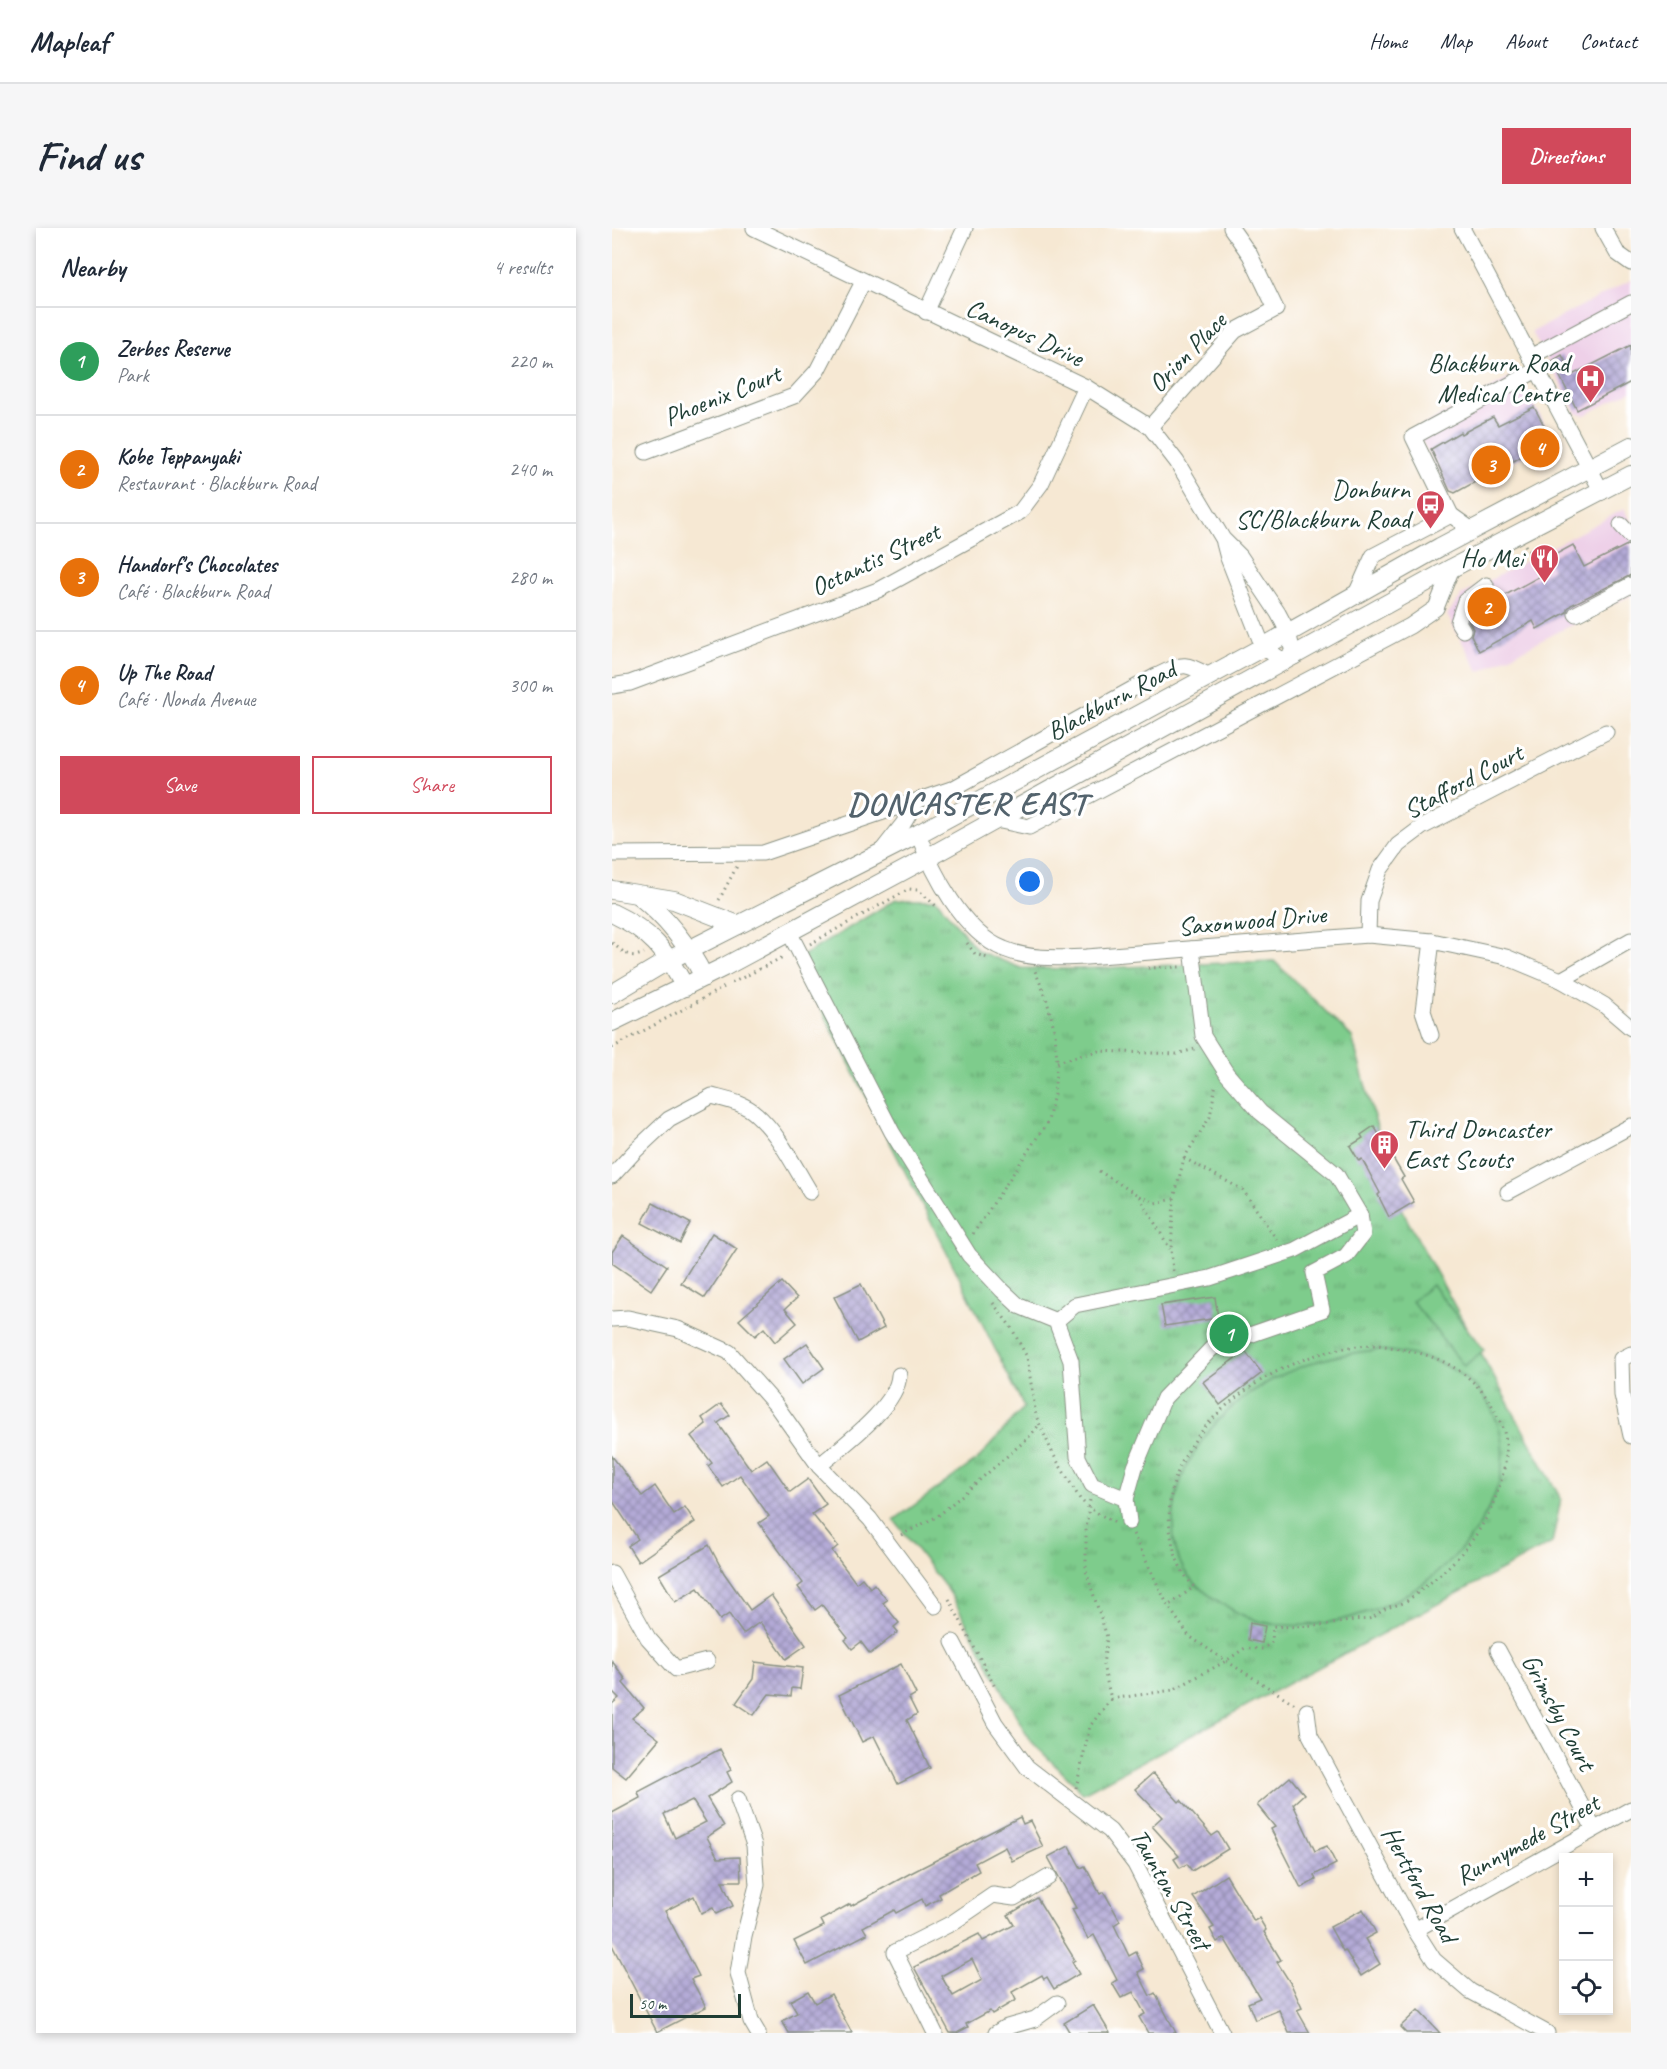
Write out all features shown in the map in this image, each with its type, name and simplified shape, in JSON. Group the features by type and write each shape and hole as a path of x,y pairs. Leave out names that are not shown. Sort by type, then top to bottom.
{"main road":[{"name":"Blackburn Road","path":"612,994 669,960 918,834 1472,530 1631,446"},
{"name":"Blackburn Road","path":"612,1022 685,987 927,858 1452,568 1631,475"},
{"path":"1389,576 1402,597"},
{"path":"612,890 674,900 738,925"},
{"path":"638,895 676,931 690,950 704,977"},
{"path":"613,914 646,932 669,960 685,987"}],"street":[{"name":"Canopus Drive","path":"754,228 1086,387 1150,427 1177,462 1223,539 1240,556 1278,613 1288,632 1289,659"},
{"path":"926,312 965,228"},
{"name":"Orion Place","path":"1150,427 1235,331 1276,309 1250,255 1231,228"},
{"path":"1462,228 1602,492"},
{"path":"1603,228 1617,253 1631,263"},
{"name":"Phoenix Court","path":"646,452 794,396 817,371 863,282"},
{"path":"1472,530 1451,515 1413,437 1631,303"},
{"name":"Octantis Street","path":"612,686 630,683 878,590 1020,512 1041,484 1086,387"},
{"path":"1356,594 1373,555 1451,515"},
{"name":"Canopus Drive","path":"1223,539 1228,558 1263,646"},
{"path":"996,820 1029,827 1410,626 1436,608 1452,568"},
{"path":"1462,630 1458,622 1465,601 1486,585"},
{"path":"1576,614 1631,585"},
{"path":"1263,646 1289,659"},
{"path":"612,854 763,854 954,788 1172,669 1191,665 1209,675"},
{"name":"Stafford Court","path":"1368,935 1369,901 1380,870 1398,845 1422,827 1606,732"},
{"path":"879,854 903,824 917,801"},
{"name":"Saxonwood Drive","path":"918,834 927,858 959,911 980,933 1002,949 1046,958 1086,957 1368,935 1431,941 1506,957 1561,980 1604,1005 1631,1028"},
{"path":"789,932 892,1132 969,1255 1019,1306 1056,1320 1071,1361 1078,1457 1092,1485 1126,1499"},
{"path":"1561,980 1631,940"},
{"path":"1431,941 1423,1011 1431,1035"},
{"path":"1129,1522 1126,1499 1135,1467 1164,1398 1212,1348 1322,1310 1314,1273 1346,1256 1363,1234 1360,1215 1336,1174 1260,1112 1227,1074 1203,1036 1192,949"},
{"path":"612,1176 669,1119 712,1096 738,1103 755,1113 771,1131 810,1192"},
{"path":"1508,1192 1631,1126"},
{"path":"1056,1320 1075,1305 1210,1278 1287,1252 1360,1215"},
{"path":"612,1319 628,1318 678,1329 729,1352 775,1404 819,1467 870,1519 935,1606"},
{"path":"1631,1354 1621,1359 1623,1395 1631,1436"},
{"path":"819,1467 882,1411 899,1382 899,1375"},
{"path":"612,1573 648,1638 676,1669 707,1661"},
{"name":"Taunton Street","path":"953,1642 995,1723 1027,1767 1110,1831 1134,1864 1222,2033"},
{"name":"Grimsby Court","path":"1498,1650 1594,1829"},
{"name":"Hertford Road","path":"1307,1711 1310,1735 1415,1930 1434,1960 1470,1991 1547,2033"},
{"path":"738,1799 754,1845 757,1885 744,1936 738,1973 751,2021 758,2033"},
{"name":"Runnymede Street","path":"1415,1930 1631,1809"},
{"path":"935,2033 895,1952 952,1923 993,1895 1014,1898 1048,1877"},
{"path":"996,2033 1035,2019 1057,2003"}],"path":[{"path":"711,916 744,854"},
{"path":"612,1048 909,889 918,890 928,899"},
{"path":"970,1239 1047,1121 1054,1094 1057,1062 1055,1032 1046,997 1035,971"},
{"path":"1057,1062 1098,1051 1176,1054 1201,1047 1207,1042"},
{"path":"1174,1285 1171,1250 1174,1198 1185,1158 1210,1117 1214,1084 1227,1074"},
{"path":"1185,1158 1243,1190 1262,1220 1287,1252"},
{"path":"1099,1171 1139,1196 1155,1203 1174,1198"},
{"path":"1139,1196 1171,1250"},
{"path":"990,1300 1011,1327 1026,1357 1036,1416"},
{"path":"1073,1802 1090,1726 1110,1699 1173,1690 1227,1662 1245,1648 1263,1649 1272,1642 1273,1626 1301,1628 1339,1624 1357,1619 1366,1620 1392,1606 1401,1604 1434,1579 1468,1547 1490,1514 1499,1489 1506,1454 1505,1437 1495,1410 1479,1387 1455,1367 1422,1354 1375,1344 1308,1359 1270,1374 1221,1410 1206,1426 1192,1444 1175,1480 1168,1515 1173,1548 1182,1571 1194,1587 1168,1606"},
{"path":"901,1535 938,1516 1028,1438 1040,1424"},
{"path":"1092,1485 1086,1529 1086,1571 1107,1637 1102,1665 1110,1699"},
{"path":"1129,1522 1168,1606 1189,1636 1307,1711"}],"shaded area":[{"path":"1631,280 1631,391 1585,415 1577,414 1532,332"},
{"path":"1519,373 1551,438 1550,441 1455,493 1449,491 1416,429"},
{"path":"1624,509 1631,523 1631,595 1479,672 1447,615 1462,595"}],"green space":[{"path":"896,899 936,899 978,951 1021,968 1076,969 1274,961 1352,1037 1398,1203 1561,1499 1552,1543 1083,1793 1029,1739 950,1593 894,1520 978,1459 1024,1407 796,960"},
{"path":"1432,1285 1484,1350 1464,1366 1412,1301"},
{"path":"1379,1350 1423,1357 1451,1368 1463,1376 1484,1397 1498,1425 1502,1453 1499,1481 1489,1509 1473,1534 1431,1578 1407,1594 1380,1607 1341,1620 1320,1624 1272,1624 1249,1618 1210,1596 1186,1573 1177,1555 1173,1529 1176,1501 1182,1479 1203,1440 1233,1406 1270,1381 1323,1360 1350,1353"}],"building":[{"path":"1631,345 1631,382 1577,410 1552,361 1562,355 1572,375"},
{"path":"1534,407 1552,440 1455,493 1450,491 1431,449 1460,432 1461,434 1493,417 1498,425"},
{"path":"1573,545 1584,567 1627,545 1631,546 1631,575 1571,605 1567,612 1537,629 1533,621 1479,651 1471,635 1473,629 1469,621 1471,614 1553,569 1547,559"},
{"name":"Third Doncaster East Scouts","path":"1374,1126 1404,1177 1401,1179 1414,1202 1389,1217 1378,1195 1380,1193 1362,1159 1359,1161 1350,1146 1363,1138 1361,1135"},
{"path":"653,1203 690,1223 680,1243 642,1223"},
{"path":"712,1233 737,1249 705,1298 681,1283"},
{"path":"623,1236 667,1266 651,1290 612,1263 612,1252"},
{"path":"782,1282 797,1298 785,1309 797,1323 775,1342 764,1328 755,1336 739,1320"},
{"path":"861,1284 884,1328 858,1342 834,1297"},
{"path":"1215,1297 1218,1318 1165,1326 1161,1305"},
{"path":"807,1343 824,1368 802,1384 784,1359"},
{"path":"1245,1351 1262,1373 1220,1405 1203,1382"},
{"path":"721,1404 730,1415 718,1423 751,1470 767,1459 790,1492 808,1479 826,1504 812,1514 838,1546 832,1551 856,1583 862,1578 870,1588 874,1584 887,1600 883,1603 899,1623 894,1627 898,1632 870,1654 861,1642 852,1649 845,1640 848,1638 822,1605 815,1610 798,1587 803,1583 759,1523 769,1516 740,1475 723,1487 708,1466 712,1463 691,1436 706,1424 702,1418"},
{"path":"612,1456 642,1496 655,1486 674,1514 685,1507 695,1522 638,1562 628,1546 638,1539 612,1500"},
{"path":"709,1545 724,1573 750,1610 771,1595 806,1645 786,1659 760,1622 743,1634 729,1614 720,1620 698,1588 675,1602 659,1575"},
{"path":"1250,1623 1265,1626 1262,1643 1248,1640"},
{"path":"612,1661 626,1680 623,1683 644,1708 632,1718 659,1739 626,1778 612,1767 612,1704 619,1698 612,1691"},
{"path":"755,1662 803,1668 800,1689 792,1688 791,1696 769,1694 754,1715 736,1703 753,1679"},
{"path":"901,1664 916,1694 909,1698 917,1714 907,1720 930,1768 898,1784 874,1736 862,1742 839,1695"},
{"path":"720,1749 731,1770 727,1772 732,1782 707,1798 724,1826 707,1837 718,1858 740,1857 741,1881 722,1881 733,1906 716,1914 713,1908 701,1913 694,1896 665,1911 699,1976 691,1979 706,2007 657,2032 612,1945 612,1813 640,1798 638,1792","holes":["692,1800 706,1822 675,1838 664,1814"]},
{"path":"1153,1773 1179,1802 1181,1800 1212,1836 1218,1832 1228,1849 1192,1871 1187,1864 1180,1868 1174,1859 1179,1856 1152,1826 1162,1817 1135,1789"},
{"path":"1290,1777 1304,1794 1293,1804 1315,1851 1327,1846 1336,1864 1314,1875 1316,1880 1301,1888 1271,1829 1275,1827 1257,1805"},
{"path":"1020,1817 1023,1824 1030,1821 1043,1847 1012,1861 1005,1847 975,1863 979,1871 939,1894 941,1898 925,1906 922,1899 896,1913 894,1910 863,1927 867,1934 807,1965 794,1941 824,1926 821,1920"},
{"path":"1069,1846 1081,1868 1085,1866 1100,1894 1104,1892 1120,1921 1114,1925 1129,1956 1136,1952 1144,1969 1138,1972 1150,1996 1155,1993 1176,2033 1148,2033 1139,2017 1145,2014 1133,1992 1121,1998 1112,1983 1117,1980 1094,1935 1088,1939 1072,1909 1076,1908 1048,1857"},
{"path":"1226,1875 1254,1921 1259,1918 1266,1930 1264,1932 1281,1960 1277,1962 1302,2008 1297,2010 1310,2033 1289,2033 1279,2010 1255,2020 1248,2003 1260,1998 1224,1938 1217,1942 1210,1929 1214,1927 1193,1897"},
{"path":"1037,1898 1075,1960 1072,1962 1079,1974 1054,1989 1047,1977 1044,1979 1042,1975 1012,1992 1016,2000 992,2014 990,2011 966,2024 968,2027 957,2033 950,2033 914,1967 979,1934 983,1941 1014,1925 1008,1915","holes":["972,1959 982,1980 953,1996 941,1976"]},
{"path":"1363,1909 1376,1933 1365,1939 1380,1964 1361,1976 1345,1950 1343,1951 1330,1927"},
{"path":"808,1991 815,2003 831,1994 852,2033 789,2033 782,2021 797,2013 790,2001"},
{"path":"1093,2005 1110,2033 1070,2033 1064,2023"},
{"path":"1418,2010 1440,2033 1406,2033 1400,2027"}],"place":[{"name":"Blackburn Road Medical Centre","path":"1590,404"},
{"name":"Up The Road","path":"1540,448"},
{"name":"Handorf's Chocolates","path":"1491,465"},
{"name":"Donburn SC/Blackburn Road","path":"1431,530"},
{"name":"Ho Mei","path":"1544,584"},
{"name":"Kobe Teppanyaki","path":"1487,607"},
{"name":"Third Doncaster East Scouts","path":"1384,1170"},
{"name":"Zerbes Reserve","path":"1229,1334"}],"district":[{"name":"DONCASTER EAST","path":"968,803"}]}
